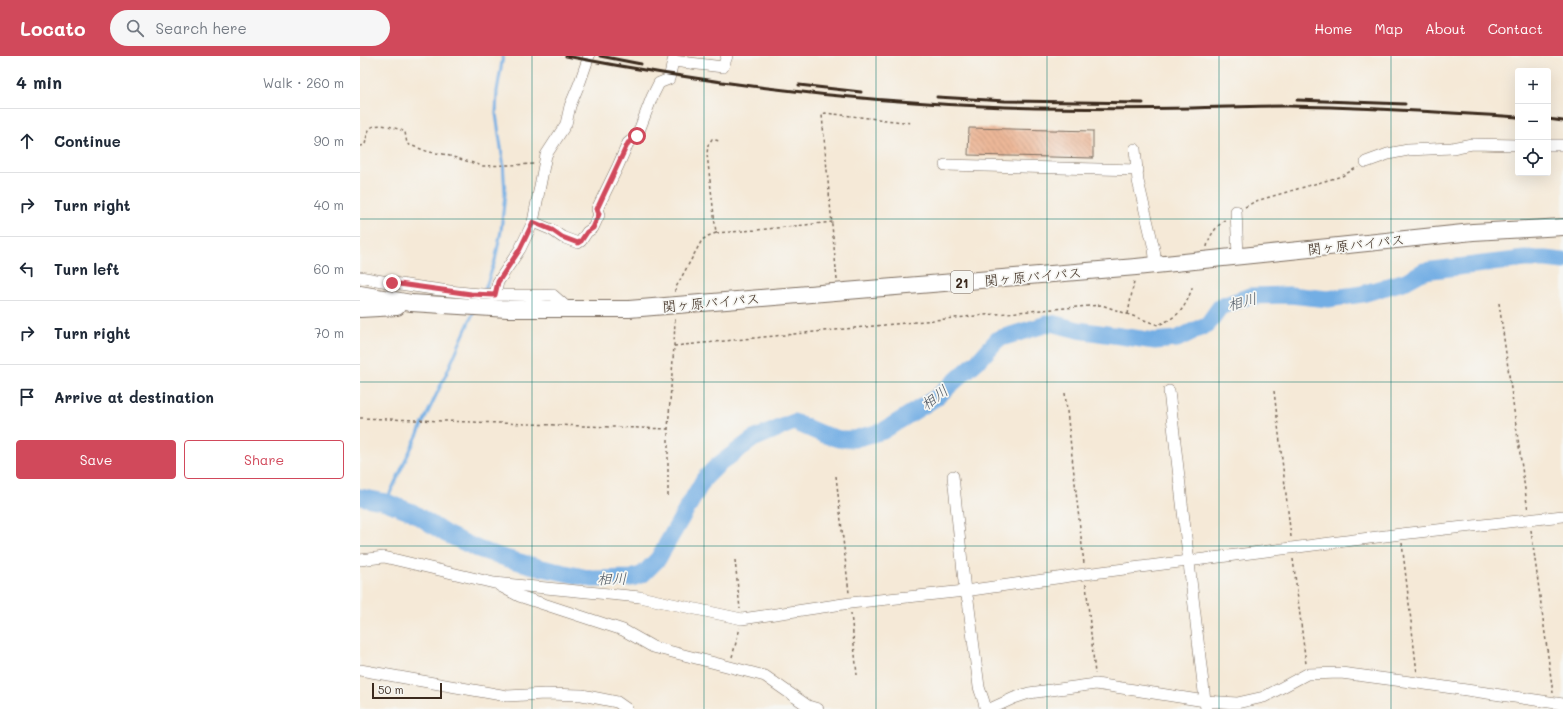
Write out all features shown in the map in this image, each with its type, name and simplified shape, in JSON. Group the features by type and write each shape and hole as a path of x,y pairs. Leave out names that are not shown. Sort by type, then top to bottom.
{"highway":[{"name":"関ヶ原バイパス","path":"360,294 418,304 508,309 629,309 1136,267 1474,232 1563,227"},
{"path":"360,309 418,304"}],"street":[{"path":"495,295 498,282 520,249 533,222 546,155 566,124 570,106 590,56"},
{"path":"533,222 552,230 574,243 581,241 587,232 593,228 599,214 597,209 628,143 637,136 652,96 659,83 669,79 673,61 723,66 727,56"},
{"path":"1366,162 1388,154 1408,150 1452,148 1472,144 1515,145"},
{"path":"1551,145 1563,145"},
{"path":"1136,149 1138,182 1154,249 1156,265"},
{"path":"945,165 1138,170"},
{"path":"1236,212 1238,256"},
{"path":"360,277 427,289 495,295 553,295 570,310"},
{"path":"1169,391 1190,561 1205,705"},
{"path":"953,476 965,591 968,600 980,693 985,702 985,709"},
{"path":"360,560 384,557 494,582 640,597 742,619 850,603 965,591 1085,574 1401,534 1563,516"},
{"path":"494,582 519,596 623,630 653,647 764,676 808,706 818,709"},
{"path":"360,670 507,696 545,694 582,695 617,702 627,709"},
{"path":"990,709 1029,693 1096,684 1205,705 1237,703 1264,697 1307,674 1341,673 1559,704"}],"path":[{"path":"838,292 833,222 822,115 825,113 912,123"},
{"path":"360,146 365,145 371,127 378,125 398,128 405,132 407,144 413,148 443,154 483,166 491,167 544,163"},
{"path":"716,233 707,154 708,145 712,139 719,141"},
{"path":"1207,249 1209,239 1218,226 1236,212 1256,201 1342,176 1366,162"},
{"path":"668,496 668,429 674,346 675,289 697,248 702,240 716,233 833,222"},
{"path":"1128,314 1136,267"},
{"path":"674,346 995,314 1102,305 1143,321 1158,325 1172,319 1182,310 1189,299 1193,286"},
{"path":"1499,303 1529,520 1559,704"},
{"path":"1274,391 1307,674"},
{"path":"1065,393 1096,684"},
{"path":"360,418 668,429"},
{"path":"836,476 857,674"},
{"path":"1401,534 1418,683"}],"building":[{"path":"969,128 1093,131 1093,158 968,155"}],"waterway":[{"path":"484,292 495,261 501,231 505,194 503,161 496,114 497,91 503,56"},
{"name":"相川","path":"360,497 386,502 412,512 446,534 478,549 505,558 592,579 632,578 643,574 658,559 704,479 718,465 753,439 794,422 822,434 839,439 854,439 883,431 937,397 981,358 998,339 1051,323 1078,330 1155,341 1177,339 1208,324 1220,307 1250,296 1290,295 1328,299 1362,294 1406,281 1424,271 1525,259 1563,261"},
{"path":"386,502 474,311"}],"railway":[{"path":"566,56 730,83 840,96 950,105 1098,109 1276,106 1403,110 1515,117"},
{"path":"600,56 641,64"},
{"path":"799,85 861,92"},
{"path":"937,97 1005,101 1143,103"},
{"path":"1297,100 1405,104"},
{"path":"1551,119 1563,121"}],"route":[{"path":"392,283 427,289 495,295 498,282 527,237 533,222 552,230 556,234 574,243 581,241 587,232 593,228 599,214 597,209 628,143 637,136"}]}
